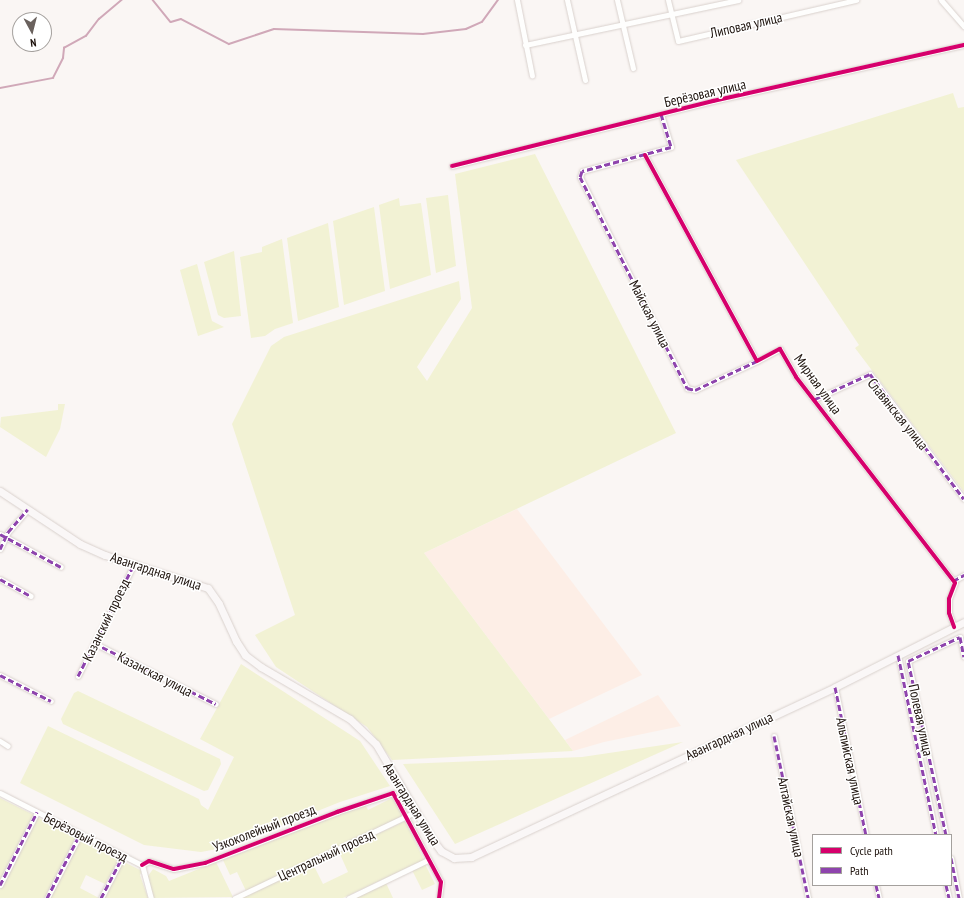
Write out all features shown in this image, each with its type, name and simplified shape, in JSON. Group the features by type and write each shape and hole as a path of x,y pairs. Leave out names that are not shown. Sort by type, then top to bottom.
{"main road":[{"name":"Авангардная улица","path":"0,491 80,544 134,564 208,588 219,604 236,641 245,654 261,666 350,719 376,744 415,812 441,851 454,858 471,857 835,687 964,622"}],"street":[{"path":"516,0 532,76"},
{"path":"567,0 585,80"},
{"path":"617,0 633,68"},
{"name":"Липовая улица","path":"668,0 678,41 856,0"},
{"path":"525,45 671,14 719,2 738,0"},
{"path":"941,0 964,26"},
{"name":"Берёзовая улица","path":"452,166 661,114 964,45"},
{"path":"661,114 671,147 645,154 757,361"},
{"name":"Майская улица","path":"645,154 582,171 580,177 687,388 695,390 757,361"},
{"name":"Мирная улица","path":"757,361 780,349 796,377 815,399 953,581"},
{"name":"Славянская улица","path":"815,399 870,374 964,499"},
{"path":"0,549 6,537 28,509"},
{"path":"0,534 61,567"},
{"name":"Казанский проезд","path":"78,676 134,564"},
{"path":"954,627 949,613 949,598 955,583 953,581 964,575"},
{"path":"0,579 31,596"},
{"name":"Полевая улица","path":"946,834 908,661 960,637 964,658"},
{"name":"Казанская улица","path":"94,643 216,704"},
{"path":"898,655 936,834"},
{"path":"0,675 51,701"},
{"name":"Альпийская улица","path":"835,687 866,834"},
{"name":"Алтайская улица","path":"774,736 808,898"},
{"path":"0,741 8,746"},
{"name":"Берёзовый проезд","path":"0,793 142,865 151,898"},
{"name":"Узкоколейный проезд","path":"142,865 149,861 174,869 205,863 337,812 393,793 406,817"},
{"path":"0,885 37,812"},
{"name":"Центральный проезд","path":"235,898 415,812"},
{"path":"406,817 441,882 439,898"},
{"path":"47,898 80,834"},
{"path":"101,898 123,856"},
{"path":"349,898 428,860"},
{"path":"952,863 959,898"},
{"path":"876,886 878,898"},
{"path":"946,886 949,898"}],"shaded area":[{"path":"517,509 642,675 549,719 424,553"},
{"path":"658,695 681,726 604,742 573,751 565,740"}],"green space":[{"path":"953,93 958,108 964,107 964,492 855,348 859,345 736,160"},
{"path":"535,154 676,433 424,553 573,751 392,760 367,727 276,667 255,635 295,615 232,424 271,346 284,337 459,281 461,299 417,367 427,381 472,308 455,174"},
{"path":"448,195 456,266 436,273 426,198"},
{"path":"399,198 400,206 421,203 431,275 390,289 379,205"},
{"path":"374,207 385,291 344,305 333,221"},
{"path":"328,223 339,307 298,321 287,238"},
{"path":"282,239 293,323 275,329 265,336 251,338 240,257 262,252 262,247"},
{"path":"234,251 241,316 224,318 218,315 204,262"},
{"path":"197,264 212,321 224,327 198,336 180,270"},
{"path":"58,404 65,404 60,429 46,457 0,427 1,417 58,410"},
{"path":"241,664 360,741 390,786 340,802 228,847 201,852 144,845 20,783 48,726 199,799 201,805 208,810 234,757 200,739"},
{"path":"78,691 220,759 221,764 208,790 204,791 63,724 61,719 74,693"},
{"path":"683,742 455,844 403,764 582,757"},
{"path":"394,797 403,817 246,891 237,872 230,875 223,860 339,814 366,806 368,810"},
{"path":"0,798 34,815 0,880"},
{"path":"37,817 76,837 45,898 0,898 0,890"},
{"path":"405,821 424,860 343,898 241,898 313,864 323,884 348,872 339,852"},
{"path":"80,839 119,859 105,884 86,875 80,888 99,898 50,898"},
{"path":"122,861 142,871 140,875 148,898 103,898"},
{"path":"216,862 233,897 153,898 146,879 153,869 166,876 169,881"},
{"path":"425,864 435,884 422,890 412,870"},
{"path":"386,883 393,898 353,898"}],"waterway":[{"path":"0,88 53,78 63,58 64,48 86,36 99,19 122,0"},
{"path":"153,0 171,22 181,19 229,44 274,29 423,34 466,29 482,22 498,0"}],"marked path":[{"path":"661,114 671,147 582,171 580,177 687,388 695,390 757,361"},
{"path":"815,399 870,374 964,499"},
{"path":"0,549 8,532 28,509"},
{"path":"0,534 61,567"},
{"path":"78,676 134,564"},
{"path":"953,581 964,575"},
{"path":"0,579 31,596"},
{"path":"946,834 908,661 960,637 964,657"},
{"path":"94,643 216,704"},
{"path":"898,655 936,834"},
{"path":"0,675 51,701"},
{"path":"835,687 866,834"},
{"path":"774,736 808,898"},
{"path":"0,885 37,812"},
{"path":"47,898 80,834"},
{"path":"101,898 123,856"},
{"path":"952,863 959,898"},
{"path":"876,886 879,898"},
{"path":"946,886 949,898"}],"cycle path":[{"path":"452,166 713,101 964,45"},
{"path":"645,155 757,361 780,349 796,377 955,583 949,599 949,613 954,627"},
{"path":"142,865 149,861 174,869 205,863 337,812 393,793 441,882 439,898"}]}
